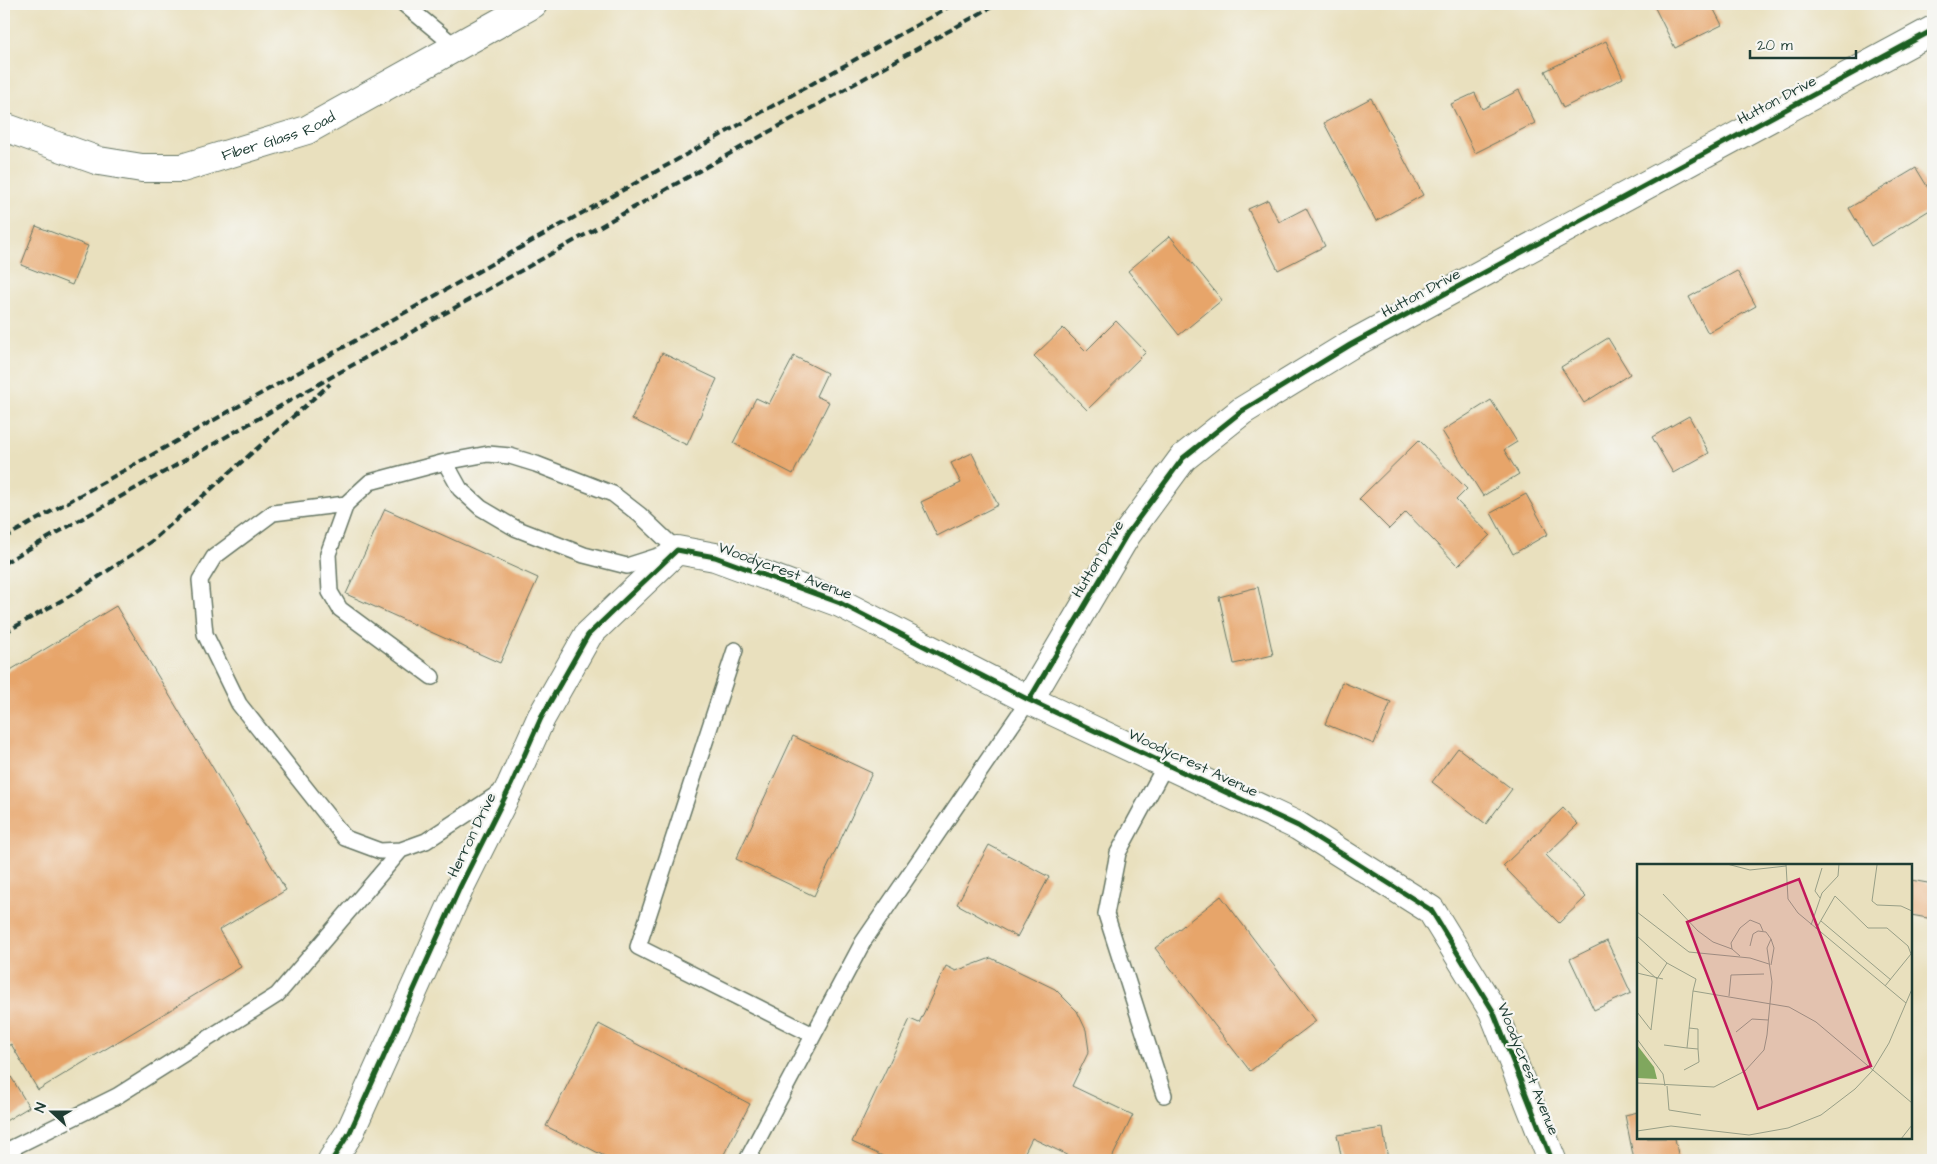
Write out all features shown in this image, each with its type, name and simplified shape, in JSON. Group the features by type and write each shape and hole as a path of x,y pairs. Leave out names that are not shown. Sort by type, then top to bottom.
{"street":[{"name":"Fiber Glass Road","path":"4,127 99,161 142,168 182,168 307,130 456,47 516,8"},
{"name":"Hutton Drive","path":"1029,700 1127,534 1183,458 1242,411 1350,345 1933,30"},
{"name":"Woodycrest Avenue","path":"677,550 714,557 840,603 1029,700 1298,826 1431,910 1493,1011 1552,1160"},
{"name":"Herron Drive","path":"332,1160 350,1132 460,887 541,718 588,635 677,550"}],"lane":[{"path":"404,4 456,47"},
{"path":"432,677 340,609 330,592 328,554 346,504 370,482 445,462 488,454 510,456 545,467 614,494 640,515 677,550 627,566 584,556 516,528 482,508 460,489 445,462"},
{"path":"346,504 273,513 214,557 200,580 205,634 239,704 345,838 380,851 401,850 426,841 510,785"},
{"path":"735,650 638,947 813,1035"},
{"path":"747,1160 863,942 1029,700"},
{"path":"1164,1095 1106,914 1118,852 1166,764"},
{"path":"4,1152 117,1096 277,995 401,850"}],"building":[{"path":"1659,4 1711,4 1722,25 1675,48 1654,6"},
{"path":"1606,41 1623,78 1563,108 1545,71"},
{"path":"1519,90 1535,123 1475,153 1451,104 1475,93 1482,109"},
{"path":"1371,98 1423,195 1376,221 1324,123"},
{"path":"1916,168 1933,196 1933,208 1871,246 1849,208"},
{"path":"1268,200 1279,222 1306,208 1325,246 1278,270 1248,209"},
{"path":"36,226 88,246 72,285 21,265"},
{"path":"1170,236 1222,300 1179,335 1128,271"},
{"path":"1737,271 1756,306 1708,333 1689,297"},
{"path":"1116,321 1146,352 1087,410 1034,356 1063,328 1086,351"},
{"path":"1608,338 1630,374 1584,403 1561,367"},
{"path":"662,353 717,379 687,445 632,419"},
{"path":"794,356 827,373 816,396 829,402 793,474 733,443 756,398 769,404"},
{"path":"1491,400 1517,442 1504,450 1519,474 1483,496 1442,431"},
{"path":"1689,416 1709,453 1673,473 1652,437"},
{"path":"1419,440 1467,489 1456,500 1490,535 1458,566 1406,512 1389,529 1359,499"},
{"path":"972,453 998,505 937,536 921,502 961,483 951,463"},
{"path":"1526,494 1548,534 1513,554 1491,513"},
{"path":"385,509 538,578 500,663 346,594"},
{"path":"1258,587 1273,655 1234,664 1219,597"},
{"path":"116,606 286,890 219,930 241,967 38,1090 11,1044 4,1048 4,674"},
{"path":"1342,682 1391,702 1374,744 1325,724"},
{"path":"793,736 872,773 814,896 736,859"},
{"path":"1458,748 1512,789 1486,824 1432,782"},
{"path":"1563,808 1578,824 1546,855 1586,897 1559,923 1503,866"},
{"path":"989,845 1049,877 1017,937 957,904"},
{"path":"1912,880 1933,884 1933,919 1912,915"},
{"path":"1221,896 1316,1021 1250,1071 1155,948"},
{"path":"1607,941 1631,993 1594,1010 1570,959"},
{"path":"991,958 1055,989 1077,1011 1086,1030 1089,1051 1072,1086 1133,1115 1111,1160 1078,1160 1032,1138 1021,1160 891,1160 852,1142 910,1019 919,1023 946,966 956,971"},
{"path":"599,1024 750,1104 721,1160 612,1160 546,1126"},
{"path":"4,1065 29,1107 4,1122"},
{"path":"1637,1112 1637,1139 1675,1139 1679,1160 1634,1160 1625,1115"},
{"path":"1383,1128 1388,1160 1342,1160 1337,1135"}],"railway":[{"path":"4,538 954,4"},
{"path":"4,563 349,367 997,4"},
{"path":"4,633 73,594 152,541 330,384"}],"cycle path":[{"path":"1029,700 1127,534 1183,458 1242,411 1350,345 1933,30"},
{"path":"332,1160 350,1132 460,887 511,785 541,718 588,635 677,550 715,557 840,603 1029,700 1298,826 1431,910 1493,1011 1552,1160"}]}
